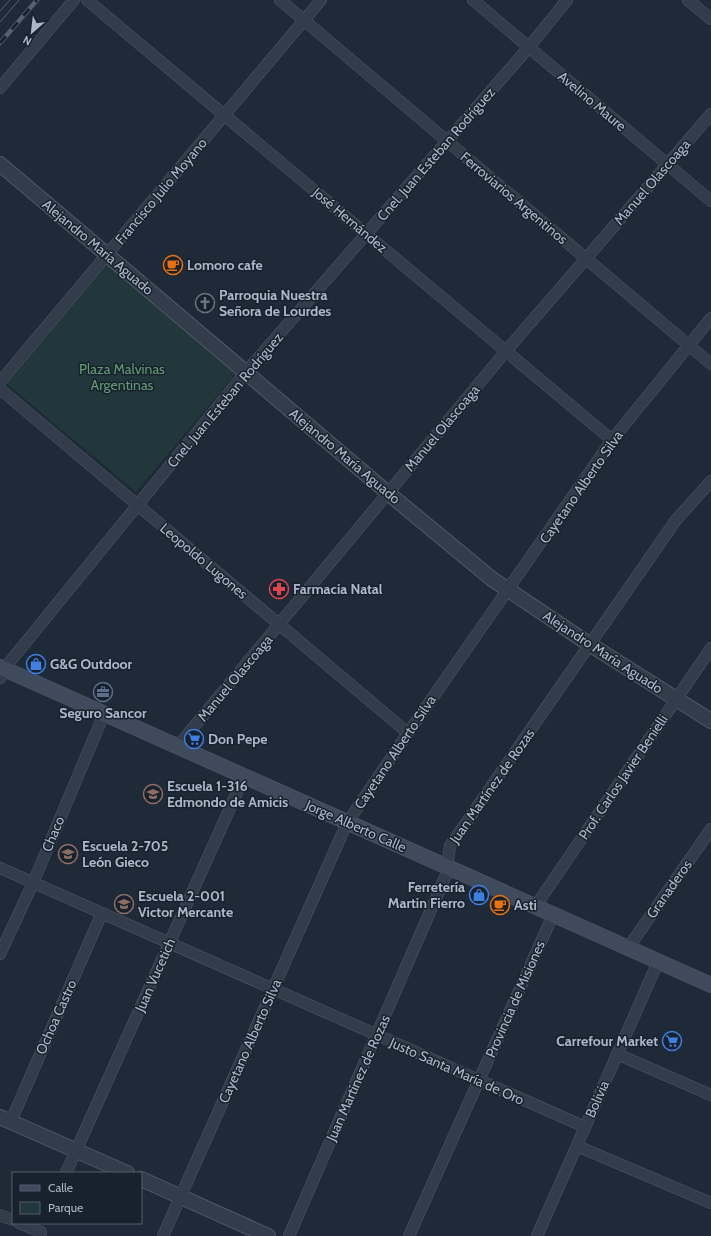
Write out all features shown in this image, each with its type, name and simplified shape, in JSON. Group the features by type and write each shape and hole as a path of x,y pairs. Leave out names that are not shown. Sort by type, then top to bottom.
{"main road":[{"name":"Jorge Alberto Calle","path":"1,672 104,714 711,985"}],"street":[{"path":"0,88 74,0"},
{"name":"José Hernández","path":"87,0 612,440"},
{"name":"Ferroviarios Argentinos","path":"280,0 711,364"},
{"name":"Francisco Julio Moyano","path":"0,382 321,0"},
{"name":"Avelino Maure","path":"473,0 711,201"},
{"name":"Cnel. Juan Esteban Rodríguez","path":"1,672 246,372 529,47 566,0"},
{"path":"688,0 711,19"},
{"name":"Manuel Olascoaga","path":"177,747 280,625 506,351 711,114"},
{"name":"Alejandro María Aguado","path":"0,164 388,493 508,591 711,721"},
{"name":"Cayetano Alberto Silva","path":"163,1236 347,823 612,440 711,318"},
{"name":"Leopoldo Lugones","path":"0,389 408,733"},
{"name":"Juan Martínez de Rozas","path":"289,1236 446,876 450,846 591,645 676,520 711,480"},
{"name":"Prof. Carlos Javier Benielli","path":"535,907 711,648"},
{"name":"Chaco","path":"0,954 33,883 104,714"},
{"name":"Juan Vucetich","path":"66,1172 244,776"},
{"name":"Granaderos","path":"628,948 711,829"},
{"name":"Justo Santa María de Oro","path":"0,868 376,1036 585,1127"},
{"name":"Ochoa Castro","path":"5,1119 102,913"},
{"name":"Provincia de Misiones","path":"410,1236 553,915"},
{"name":"Bolivia","path":"537,1236 658,962"},
{"path":"617,1054 711,1095"},
{"path":"5,1119 125,1172"},
{"path":"577,1146 711,1203"},
{"path":"142,1179 268,1236"},
{"path":"0,1215 12,1220"},
{"path":"22,1224 42,1230"}],"green space":[{"name":"Plaza Malvinas Argentinas","path":"109,262 238,371 136,492 6,383"}],"tram line":[{"path":"0,11 10,0"},
{"path":"0,22 19,0"}],"railway":[{"path":"0,43 37,0"}],"place":[{"name":"Lomoro cafe","path":"173,265"},
{"name":"Parroquia Nuestra Señora de Lourdes","path":"205,303"},
{"name":"Farmacia Natal","path":"279,589"},
{"name":"G&G Outdoor","path":"36,664"},
{"name":"Seguro Sancor","path":"103,692"},
{"name":"Don Pepe","path":"194,739"},
{"name":"Escuela 1-316 Edmondo de Amicis","path":"153,794"},
{"name":"Escuela 2-705 León Gieco","path":"68,854"},
{"name":"Ferretería Martin Fierro","path":"479,895"},
{"name":"Escuela 2-001 Victor Mercante","path":"124,904"},
{"name":"Asti","path":"500,905"},
{"name":"Carrefour Market","path":"672,1041"}]}
